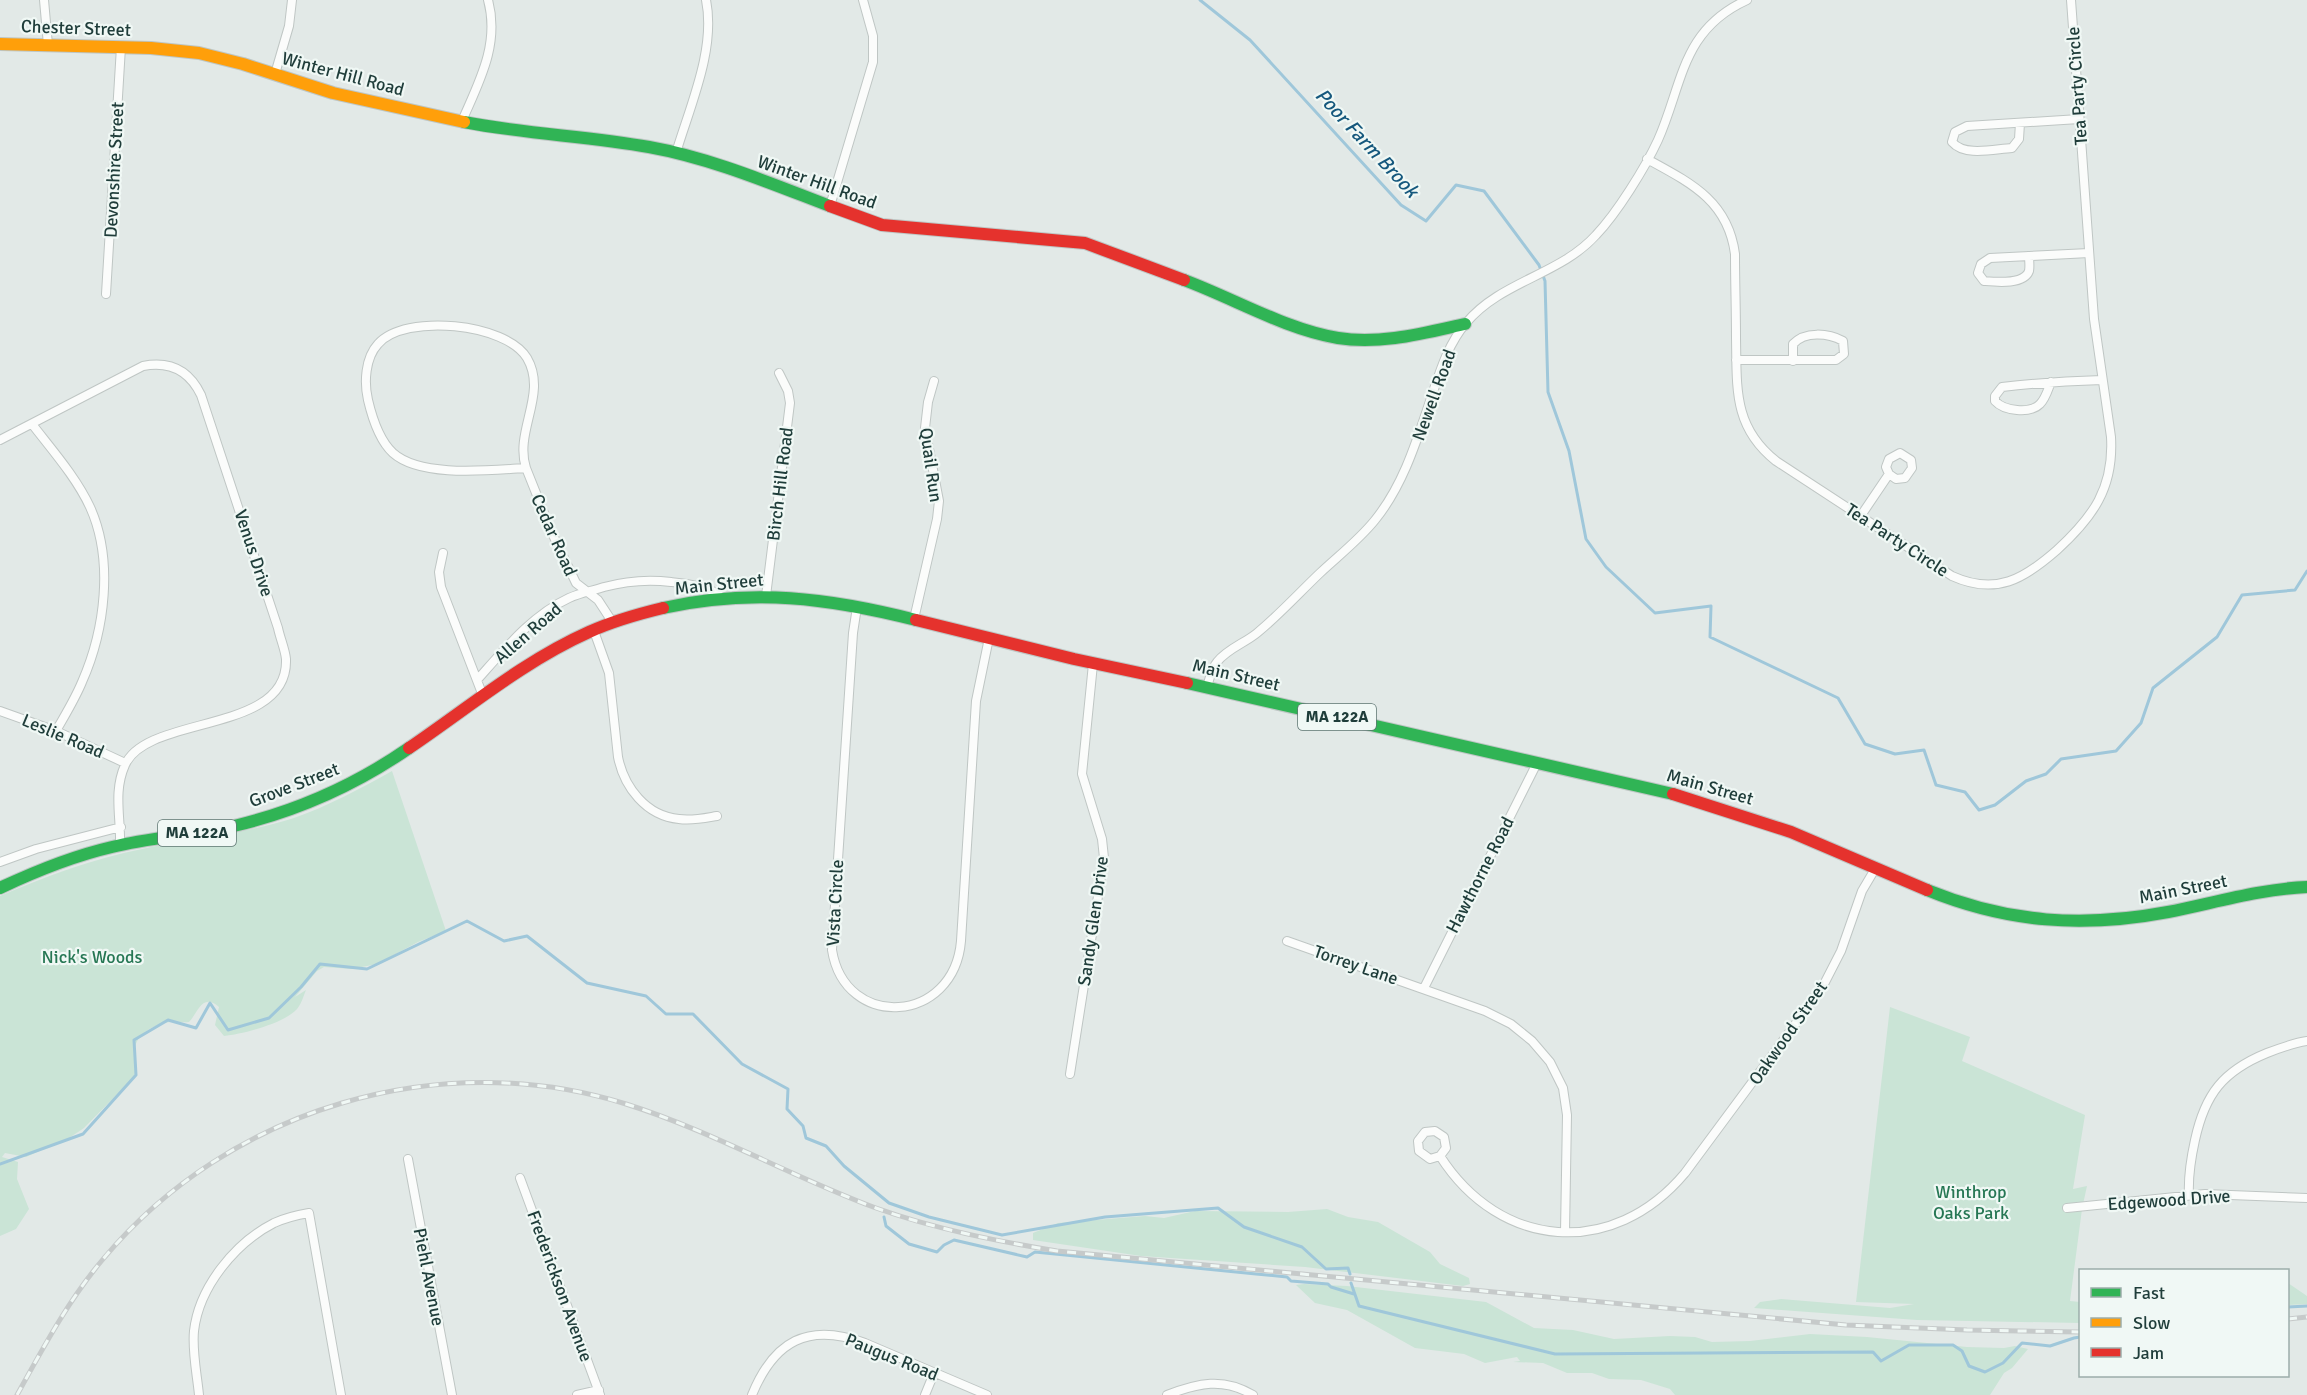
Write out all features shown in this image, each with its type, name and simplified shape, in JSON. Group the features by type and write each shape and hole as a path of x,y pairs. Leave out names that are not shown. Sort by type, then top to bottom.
{"main road":[{"name":"Chester Street","path":"0,44 151,48"},
{"name":"Winter Hill Road","path":"151,48 199,53 349,98 499,129 648,147 676,153 755,178 882,225 1064,240 1094,245 1298,327 1338,338 1360,340 1405,337 1465,324"},
{"name":"Main Street","path":"389,762 537,659 594,631 613,623 682,604 723,598 766,596 815,600 914,619 1093,664 1207,687 1713,804 1794,833 1929,893 1967,906 2038,920 2054,922 2115,920 2281,888 2307,887"},
{"name":"Grove Street","path":"0,888 81,855 120,845 216,830 267,816 326,795 389,762"}],"street":[{"path":"44,0 48,45"},
{"path":"275,74 289,26 292,0"},
{"path":"462,121 484,69 490,48 492,27 488,0"},
{"path":"676,153 706,51 709,25 706,0"},
{"path":"830,206 873,62 873,36 863,0"},
{"name":"Newell Road","path":"1207,687 1212,669 1219,659 1267,625 1375,520 1399,483 1414,448 1441,369 1455,338 1465,324 1497,295 1582,249 1596,236 1647,159 1665,123 1686,60 1702,35 1730,4 1747,0"},
{"name":"Tea Party Circle","path":"1647,159 1706,195 1726,223 1735,254 1738,402 1756,443 1776,461 1938,568 1966,581 1997,583 2030,573 2079,528 2095,508 2102,494 2111,454 2089,253 2071,0"},
{"name":"Devonshire Street","path":"106,294 121,47"},
{"path":"2020,123 2019,139 2012,148 1969,151 1958,148 1952,142 1955,132 1967,126 2079,119"},
{"path":"2029,256 2030,269 2020,280 1984,281 1978,273 1981,264 1990,258 2029,256 2089,253"},
{"name":"Cedar Road","path":"526,468 440,469 418,465 395,455 383,440 367,394 368,368 377,345 389,335 401,330 436,326 499,336 515,344 527,358 534,377 533,399 523,446 526,468 569,571 576,583 598,600 613,623"},
{"path":"1736,360 1793,361 1836,360 1844,354 1843,341 1834,336 1819,334 1798,338 1793,344 1793,361"},
{"name":"Venus Drive","path":"0,440 143,366 159,363 171,366 192,381 201,395 278,628 286,659 283,675 271,696 245,711 150,742 134,750 125,763"},
{"name":"Birch Hill Road","path":"766,596 789,409 788,391 779,373"},
{"path":"2051,382 2044,399 2038,406 2028,409 2007,409 1995,400 1995,396 2002,387 2051,382 2102,380"},
{"name":"Quail Run","path":"914,619 935,530 939,501 925,428 928,402 934,381"},
{"path":"32,424 83,493 95,519 103,556 101,608 92,657 82,683 56,731"},
{"path":"1860,517 1889,474"},
{"path":"443,553 439,572 441,587 483,696"},
{"name":"Allen Road","path":"477,680 545,613 569,598 586,592 626,582 665,581 704,588 723,598"},
{"name":"Vista Circle","path":"857,607 853,633 832,950 836,966 847,985 864,999 880,1005 902,1007 928,999 948,981 958,961 976,701 989,639"},
{"path":"594,631 609,674 618,757 628,786 641,801 666,816 683,820 717,816"},
{"name":"Sandy Glen Drive","path":"1070,1074 1104,858 1102,839 1082,774 1093,664"},
{"name":"Leslie Road","path":"0,711 56,731 125,763"},
{"path":"120,845 121,827 117,808 117,787 125,763"},
{"name":"Hawthorne Road","path":"1424,988 1537,763"},
{"path":"0,862 36,849 121,827"},
{"name":"Oakwood Street","path":"1440,1156 1467,1189 1501,1215 1532,1228 1565,1232 1596,1230 1634,1217 1653,1205 1672,1188 1699,1155 1822,988 1840,951 1862,891 1875,869"},
{"name":"Torrey Lane","path":"1287,941 1485,1011 1511,1024 1532,1041 1554,1068 1566,1102 1565,1232"},
{"path":"2189,1195 2192,1156 2200,1118 2205,1105 2220,1082 2229,1073 2257,1057 2280,1047 2307,1041"},
{"name":"Piehl Avenue","path":"408,1159 452,1395"},
{"name":"Frederickson Avenue","path":"520,1178 600,1393"},
{"name":"Edgewood Drive","path":"2067,1208 2189,1195 2223,1194 2307,1198"},
{"path":"199,1395 194,1330 203,1299 211,1282 248,1240 274,1223 309,1213 341,1395"},
{"name":"Paugus Road","path":"752,1395 763,1371 778,1352 798,1340 821,1334 851,1338 987,1395"},
{"path":"925,1395 934,1373"},
{"path":"1167,1395 1192,1386 1215,1383 1237,1387 1253,1395"},
{"path":"577,1395 600,1393"}],"green space":[{"name":"Nick's Woods","path":"392,771 446,931 418,942 377,964 352,969 324,967 317,971 295,997 306,990 295,1011 261,1028 224,1036 215,1025 219,1007 208,1002 201,1006 189,1022 164,1023 147,1031 136,1044 136,1067 133,1078 84,1128 69,1138 26,1157 5,1153 2,1157 18,1162 17,1179 29,1209 16,1229 0,1236 0,896 52,875 124,853 256,828 294,818 344,797"},
{"name":"Winthrop Oaks Park","path":"1890,1007 1970,1037 1962,1061 2085,1115 2073,1189 2087,1186 2070,1301 2079,1302 2079,1323 1917,1320 1754,1308 1760,1302 1781,1299 1890,1308 1914,1304 1856,1302"},
{"path":"1327,1209 1348,1217 1378,1222 1430,1252 1440,1264 1469,1278 1470,1284 1463,1286 1305,1267 1141,1256 1033,1240 1033,1233 1058,1223 1145,1216 1164,1218 1195,1211 1288,1212"},
{"path":"2289,1284 2307,1296 2307,1304 2289,1305"},
{"path":"1296,1285 1347,1286 1486,1302 1534,1328 1573,1330 1614,1339 1670,1336 1695,1337 1712,1342 1750,1341 1810,1334 1967,1347 2015,1346 2028,1349 2012,1368 2004,1373 1990,1395 1675,1395 1670,1389 1641,1380 1609,1379 1592,1373 1567,1373 1543,1363 1513,1362 1520,1361 1517,1357 1485,1363 1464,1354 1415,1348 1347,1310 1315,1303"}],"waterway":[{"name":"Poor Farm Brook","path":"1200,0 1250,40 1401,205 1426,221 1456,185 1484,191 1539,265 1545,281 1548,392 1569,451 1586,539 1606,567 1655,613 1711,606 1710,637 1838,698 1865,744 1895,754 1924,750 1936,785 1965,792 1979,810 1995,805 2026,781 2046,774 2061,759 2116,751 2141,723 2153,688 2217,637 2242,595 2295,590 2307,571"},
{"path":"0,1164 83,1134 136,1075 134,1040 168,1020 196,1028 210,1003 228,1030 269,1018 301,987 320,964 367,969 467,921 504,941 527,936 587,983 646,996 666,1014 693,1014 742,1064 788,1089 787,1109 803,1126 806,1138 826,1146 844,1166 889,1203 929,1217 1002,1235 1105,1217 1218,1208 1244,1227 1302,1247 1326,1269 1348,1268 1350,1274"},
{"path":"884,1217 886,1226 909,1244 937,1252 954,1240 1027,1257 1035,1252 1287,1277 1291,1281 1328,1284 1354,1294"},
{"path":"1351,1283 1359,1306 1555,1354 1873,1352 1881,1361 1909,1345 1953,1345 1962,1351 1969,1366 1985,1372 2003,1363 2022,1343 2050,1346 2079,1337"},
{"path":"2289,1307 2307,1306"}],"railway":[{"path":"17,1395 68,1307 104,1258 155,1206 212,1162 275,1128 342,1103 412,1088 483,1082 555,1088 626,1104 690,1127 876,1208 966,1234 1057,1251 1846,1325 2079,1332"},
{"path":"2289,1319 2307,1317"}],"traffic: fast":[{"path":"464,122 626,143 672,152 741,172 830,206"},
{"path":"1184,280 1279,321 1338,338 1386,339 1465,324"},
{"path":"663,608 728,598 790,598 852,606 916,620"},
{"path":"1187,683 1673,794"},
{"path":"0,888 55,864 97,851 238,825 283,812 348,784 409,748"},
{"path":"1927,890 1987,910 2016,916 2076,921 2137,917 2254,893 2307,887"}],"traffic: slow":[{"path":"0,44 151,48 199,53 243,64 333,93 464,122"}],"traffic: jam":[{"path":"830,206 882,225 1085,243 1184,280"},
{"path":"409,748 519,671 565,644 607,624 663,608"},
{"path":"916,620 1074,659 1187,683"},
{"path":"1673,794 1791,832 1927,890"}]}
